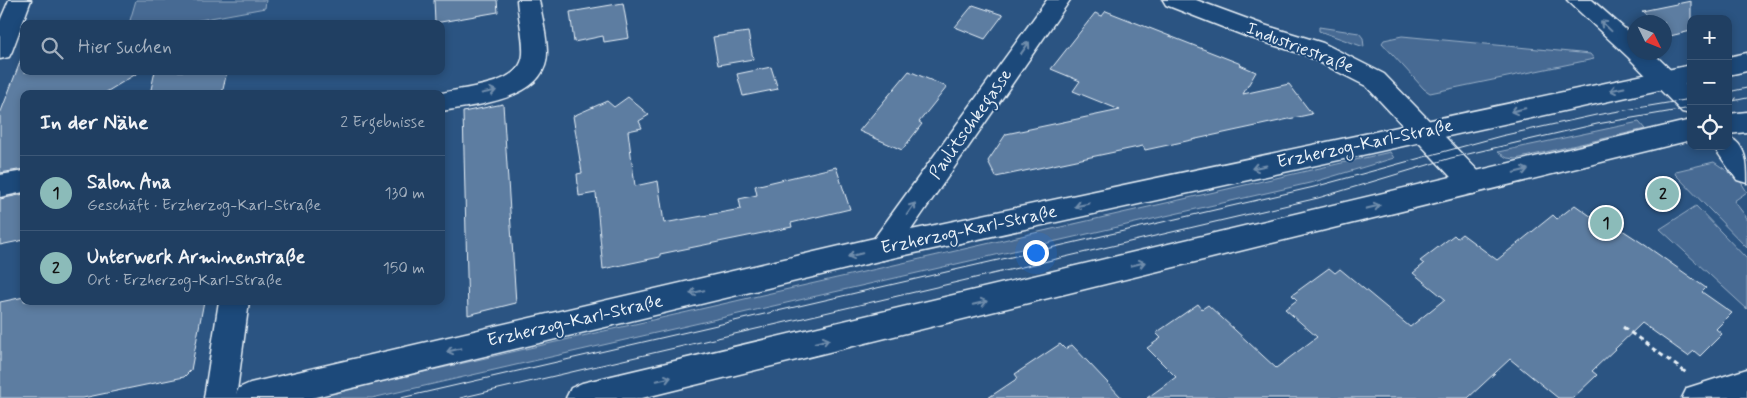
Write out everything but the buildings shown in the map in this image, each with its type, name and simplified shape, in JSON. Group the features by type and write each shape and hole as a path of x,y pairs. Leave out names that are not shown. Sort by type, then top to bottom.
{"main road":[{"path":"0,51 20,0"},
{"path":"445,101 504,90 528,75 535,55 528,0"},
{"name":"Paulitschkegasse","path":"883,248 1059,0"},
{"name":"Industriestraße","path":"1174,0 1256,31 1314,49 1375,80 1426,131 1473,183"},
{"path":"1578,0 1627,44"},
{"path":"1645,60 1687,101"},
{"path":"1732,65 1747,62"},
{"name":"Erzherzog-Karl-Straße","path":"250,398 883,248 1687,75"},
{"path":"1732,124 1747,122"},
{"path":"582,398 1687,131"},
{"path":"1729,150 1747,173"},
{"path":"0,186 20,182"},
{"path":"220,398 233,305"},
{"path":"1706,396 1747,383"}],"path":[{"path":"1623,327 1706,396"}],"shaded area":[{"path":"136,0 266,0 265,8 200,20 130,20"},
{"path":"1319,27 1359,33 1363,38 1364,47 1319,31"},
{"path":"1402,36 1590,54 1594,59 1430,93 1424,89 1382,43 1384,40"},
{"path":"1639,122 1645,129 1516,159 1507,158 1498,152"},
{"path":"1390,152 1394,158 1314,182 372,398 310,398"},
{"path":"1714,162 1739,179 1747,192 1734,201 1747,218 1747,248 1675,174 1676,171"},
{"path":"1696,206 1747,259 1747,309 1660,229"}],"tram line":[{"path":"1732,91 1747,88"},
{"path":"1732,101 1747,98"},
{"path":"401,398 1314,187 1501,136 1596,115 1687,100"},
{"path":"460,398 1318,198 1451,158 1597,124 1687,109"}],"place":[{"name":"Unterwerk Arminenstraße","path":"1663,194"},
{"name":"Salon Ana","path":"1606,223"}]}
